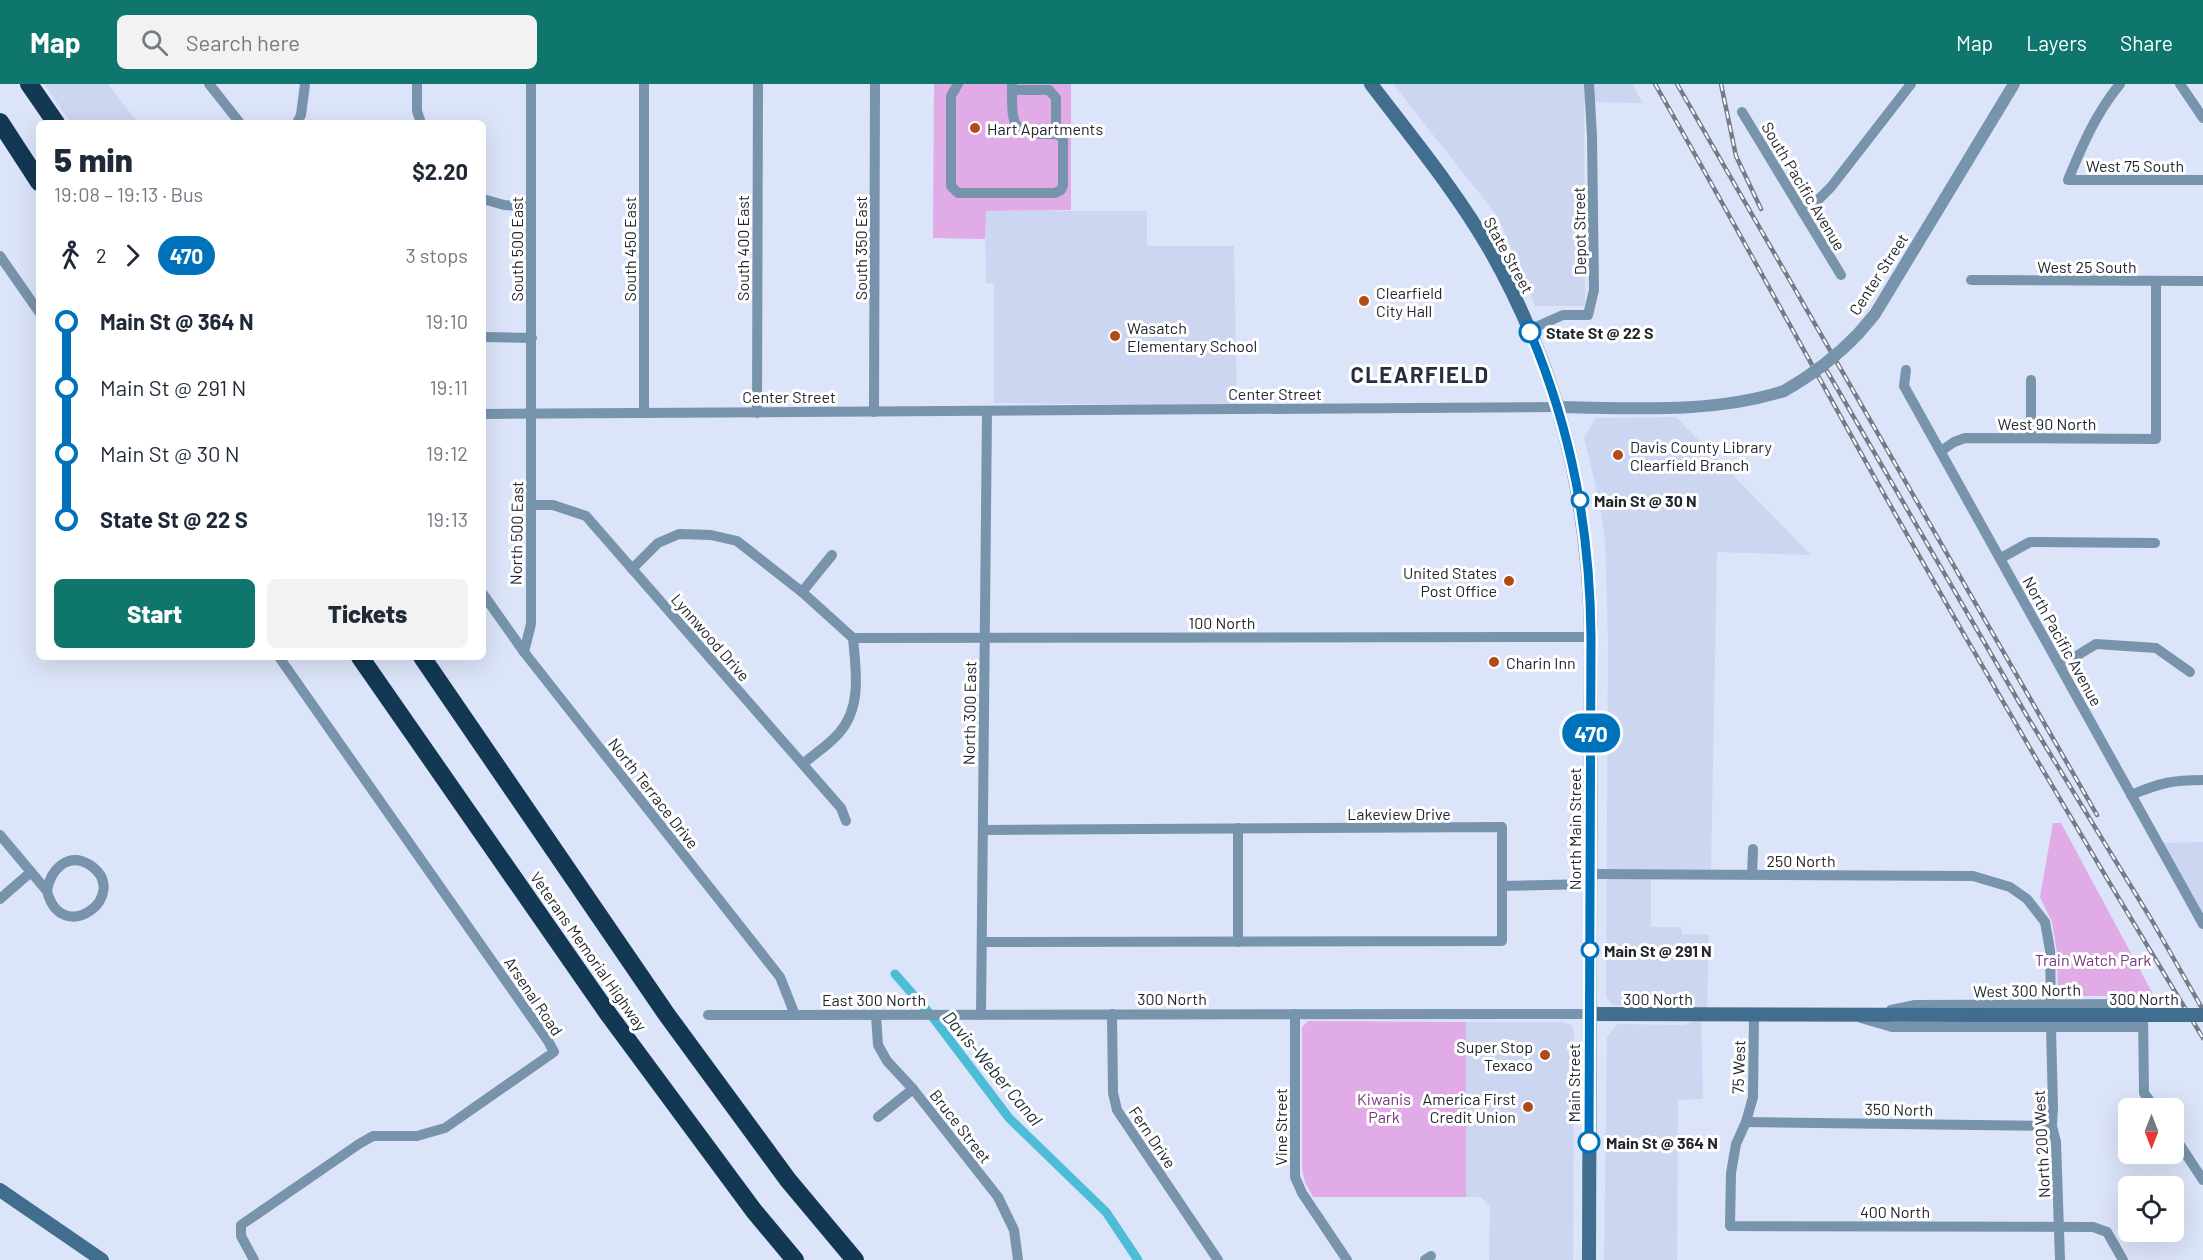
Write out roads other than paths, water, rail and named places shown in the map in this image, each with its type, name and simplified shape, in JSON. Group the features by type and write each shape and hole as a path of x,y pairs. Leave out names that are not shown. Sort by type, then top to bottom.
{"highway":[{"path":"29,84 54,120"},
{"path":"0,122 36,177"},
{"name":"Veterans Memorial Highway","path":"362,660 609,1015 754,1211 795,1260"},
{"name":"Veterans Memorial Highway","path":"424,660 667,1015 788,1180 855,1260"},
{"path":"831,1232 862,1260"}],"main road":[{"name":"State Street","path":"1371,84 1443,180 1480,235 1504,277 1529,330 1558,407 1573,464"},
{"name":"North Main Street","path":"1573,464 1587,547 1591,637 1590,1014"},
{"name":"300 North","path":"1590,1014 2203,1015"},
{"name":"Main Street","path":"1589,1260 1590,1014"},
{"path":"0,1190 102,1260"}],"street":[{"path":"208,84 238,120"},
{"path":"299,120 302,115 305,84"},
{"path":"417,84 419,120"},
{"name":"South 500 East","path":"531,84 532,414"},
{"name":"South 450 East","path":"644,84 644,413"},
{"name":"South 400 East","path":"757,412 758,84"},
{"name":"South 350 East","path":"874,412 875,84"},
{"path":"958,84 951,96 951,186 958,193 1055,193 1061,190 1063,185 1063,138 1056,134 1028,134 1020,130 1012,117 1011,87 1049,90 1054,93 1056,134"},
{"name":"Depot Street","path":"1529,330 1563,315 1588,315 1594,290 1589,84"},
{"path":"1802,211 1818,200 1830,187 1911,84"},
{"name":"Center Street","path":"486,414 1705,407 1756,400 1784,391 1822,368 1841,352 1875,314 2014,84"},
{"name":"West 75 South","path":"2120,84 2108,98 2090,128 2067,180 2203,180"},
{"path":"2180,84 2203,118"},
{"name":"South Pacific Avenue","path":"1742,112 1841,275"},
{"path":"486,200 504,205 531,207"},
{"path":"0,256 36,308"},
{"name":"West 25 South","path":"1971,280 2203,281"},
{"name":"West 90 North","path":"1941,451 1965,438 2156,439 2156,281"},
{"path":"486,337 532,338"},
{"name":"North Pacific Avenue","path":"1906,370 1904,386 2203,924"},
{"path":"2031,380 2031,438"},
{"name":"North 300 East","path":"981,1015 987,411"},
{"name":"North 500 East","path":"524,652 531,624 532,414"},
{"name":"Lynnwood Drive","path":"532,504 553,504 586,516 842,808 846,821"},
{"path":"632,569 658,543 679,534 711,535 736,541 802,592 853,638 856,677 853,711 839,734 803,764"},
{"path":"2001,558 2030,542 2156,543"},
{"path":"802,592 832,555"},
{"name":"North Terrace Drive","path":"486,598 524,652 780,977 795,1015"},
{"name":"100 North","path":"853,638 1591,637"},
{"path":"2060,666 2096,644 2156,648 2190,672"},
{"name":"Arsenal Road","path":"254,1260 241,1236 241,1226 346,1152 373,1136 417,1136 445,1128 554,1053 548,1041 281,660"},
{"path":"2132,795 2159,783 2176,780 2203,780"},
{"name":"Lakeview Drive","path":"982,942 1502,941 1502,827 983,830"},
{"path":"1238,828 1238,942"},
{"path":"0,835 47,891 55,908 71,916 85,915 95,908 101,899 103,885 98,872 88,864 74,861 63,863 55,869 48,880 47,891"},
{"path":"1752,875 1753,849"},
{"path":"0,899 31,872 55,869"},
{"name":"250 North","path":"1590,879 1752,875 1973,876 2010,887 2027,899 2045,922 2050,950 2050,1004"},
{"path":"1502,886 1590,879"},
{"name":"West 300 North","path":"1852,1015 1915,1005 2134,1004 2140,1006 2143,1011 2143,1027"},
{"name":"East 300 North","path":"708,1015 1112,1014"},
{"name":"300 North","path":"1112,1014 1590,1014"},
{"name":"Fern Drive","path":"1112,1014 1113,1093 1117,1110 1218,1260"},
{"name":"Vine Street","path":"1295,1014 1295,1177 1302,1193 1347,1260"},
{"name":"Bruce Street","path":"876,1015 878,1045 887,1061 913,1089 998,1197 1014,1230 1018,1260"},
{"name":"75 West","path":"1730,1226 1731,1173 1736,1144 1746,1122 1753,1097 1754,1015"},
{"path":"1852,1015 1892,1027 2143,1027 2144,1093 2148,1098"},
{"name":"North 200 West","path":"2051,1027 2052,1126 2056,1142 2060,1260"},
{"path":"878,1118 913,1089"},
{"name":"350 North","path":"1746,1122 2052,1126"},
{"path":"2184,1151 2203,1180"},
{"name":"400 North","path":"1730,1226 2093,1227 2107,1232 2123,1260"}],"waterway":[{"name":"Davis-Weber Canal","path":"895,974 931,1015 1009,1118 1106,1212 1138,1260"}],"railway":[{"path":"1655,84 1956,621 2203,1038"},
{"path":"1677,84 2097,815"},
{"path":"1721,84 1736,156 1761,209"},
{"path":"1827,371 2027,716 2151,919 2203,1010"}],"place":[{"name":"Hart Apartments","path":"975,128"},
{"name":"Clearfield City Hall","path":"1364,301"},
{"name":"State St @ 22 S","path":"1530,332"},
{"name":"Wasatch Elementary School","path":"1115,336"},
{"name":"Davis County Library Clearfield Branch","path":"1618,455"},
{"name":"Main St @ 30 N","path":"1580,500"},
{"name":"United States Post Office","path":"1509,581"},
{"name":"Charin Inn","path":"1494,662"},
{"name":"Main St @ 291 N","path":"1590,950"},
{"name":"Super Stop Texaco","path":"1545,1055"},
{"name":"America First Credit Union","path":"1528,1107"},
{"name":"Main St @ 364 N","path":"1589,1142"}],"district":[{"name":"CLEARFIELD","path":"1420,374"}],"park label":[{"name":"Train Watch Park","path":"2093,959"},
{"name":"Kiwanis Park","path":"1384,1107"}]}
